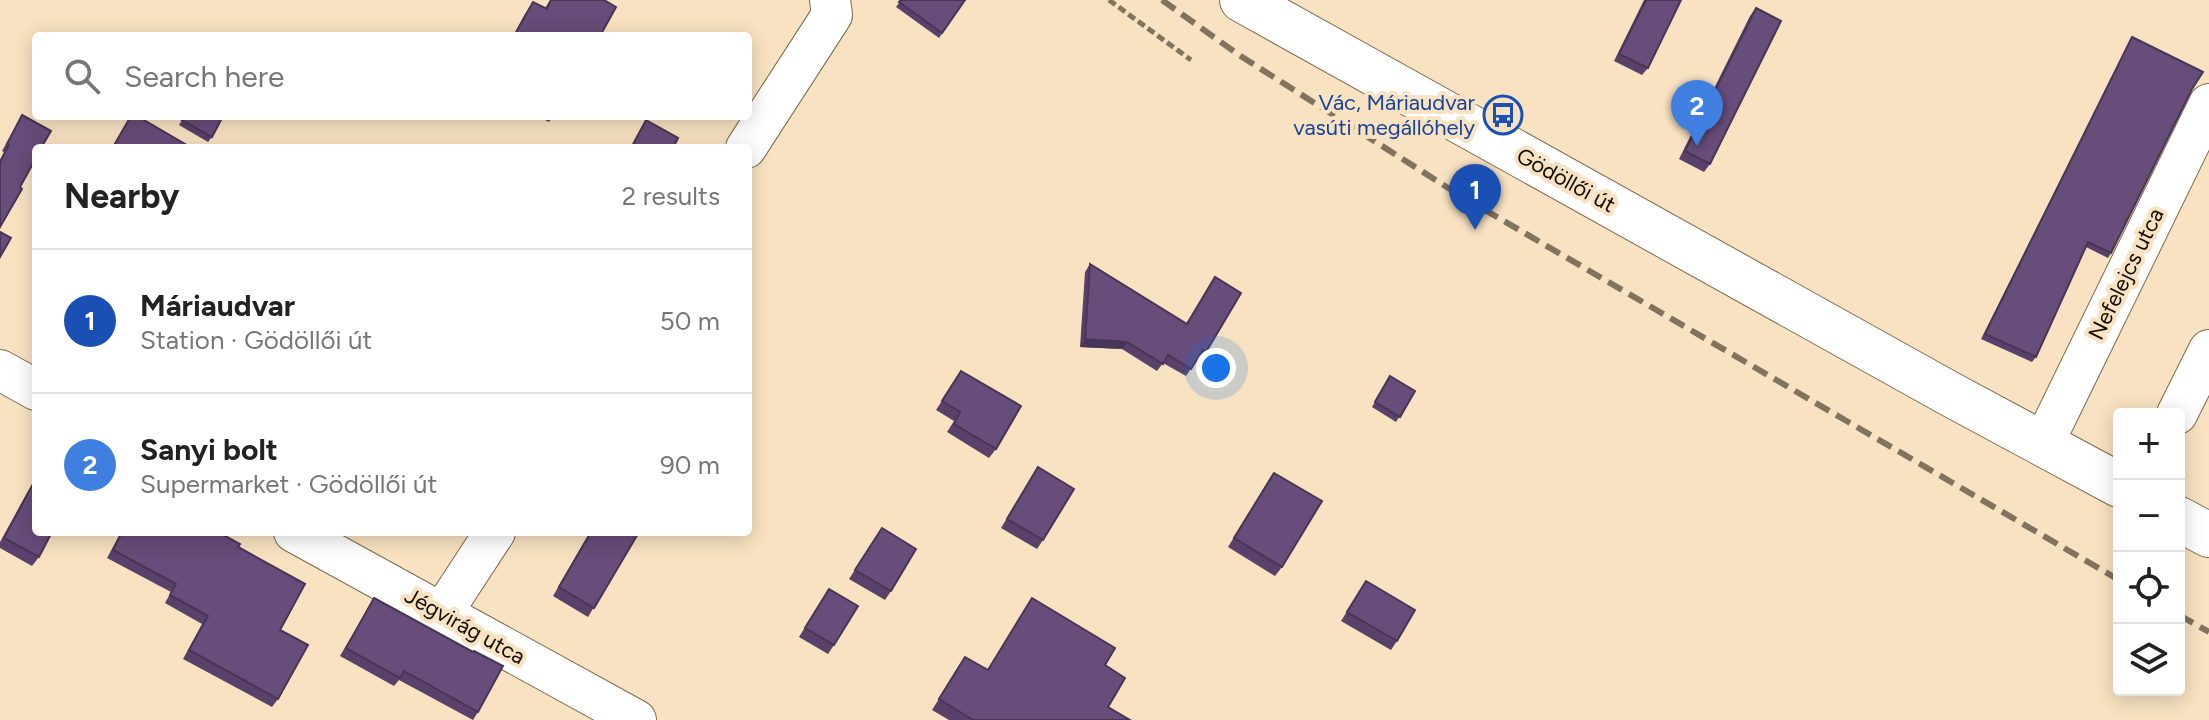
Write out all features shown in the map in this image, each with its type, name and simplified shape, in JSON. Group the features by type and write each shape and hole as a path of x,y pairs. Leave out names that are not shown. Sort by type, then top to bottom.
{"main road":[{"name":"Gödöllői út","path":"1242,0 2113,482"},
{"path":"2185,522 2209,535"}],"street":[{"path":"749,144 832,15 830,0"},
{"name":"Nefelejcs utca","path":"2043,444 2209,104"},
{"path":"2180,408 2209,350"},
{"path":"0,370 32,388"},
{"name":"Jégvirág utca","path":"301,536 636,720"},
{"path":"442,613 492,536"}],"path":[{"path":"1109,0 1191,60"}],"building":[{"path":"551,0 604,0 616,7 602,32 516,32 533,2 547,9"},
{"path":"965,0 942,33 899,2"},
{"path":"1646,0 1681,0 1648,68 1619,54"},
{"path":"1756,8 1781,21 1710,164 1685,151"},
{"path":"2132,37 2203,72 2111,253 2088,242 2036,357 1985,334"},
{"path":"22,115 51,131 43,144 32,144 32,165 0,227 0,162"},
{"path":"129,120 144,120 185,144 115,144"},
{"path":"182,120 221,120 212,137"},
{"path":"646,120 678,138 675,144 633,144"},
{"path":"0,232 11,238 0,257"},
{"path":"1090,264 1187,324 1215,277 1241,293 1206,352 1203,350 1191,369 1168,355 1163,364 1127,342 1085,339"},
{"path":"961,371 1021,406 996,449 954,424 960,412 942,401"},
{"path":"1390,376 1415,391 1400,417 1375,402"},
{"path":"1038,467 1074,489 1043,540 1007,519"},
{"path":"1274,473 1322,501 1282,567 1234,538"},
{"path":"32,486 32,536 50,536 39,557 4,538"},
{"path":"882,528 916,549 891,591 855,570"},
{"path":"120,536 225,536 240,544 238,547 305,584 280,630 308,645 278,699 189,650 208,616 170,595 176,584 113,550"},
{"path":"589,536 637,536 594,608 559,587"},
{"path":"1366,581 1415,610 1397,641 1347,612"},
{"path":"829,589 858,606 834,645 805,628"},
{"path":"374,598 503,666 478,712 404,671 400,678 346,648"},
{"path":"1032,598 1115,648 1105,665 1125,678 1108,707 1130,720 973,720 939,699 965,657 988,670"}],"railway":[{"path":"1162,0 1239,55 1456,193 2113,576"},
{"path":"2185,618 2209,632"}],"place":[{"name":"Vác, Máriaudvar vasúti megállóhely","path":"1503,115"},
{"name":"Sanyi bolt","path":"1697,146"},
{"name":"Máriaudvar","path":"1475,230"}]}
